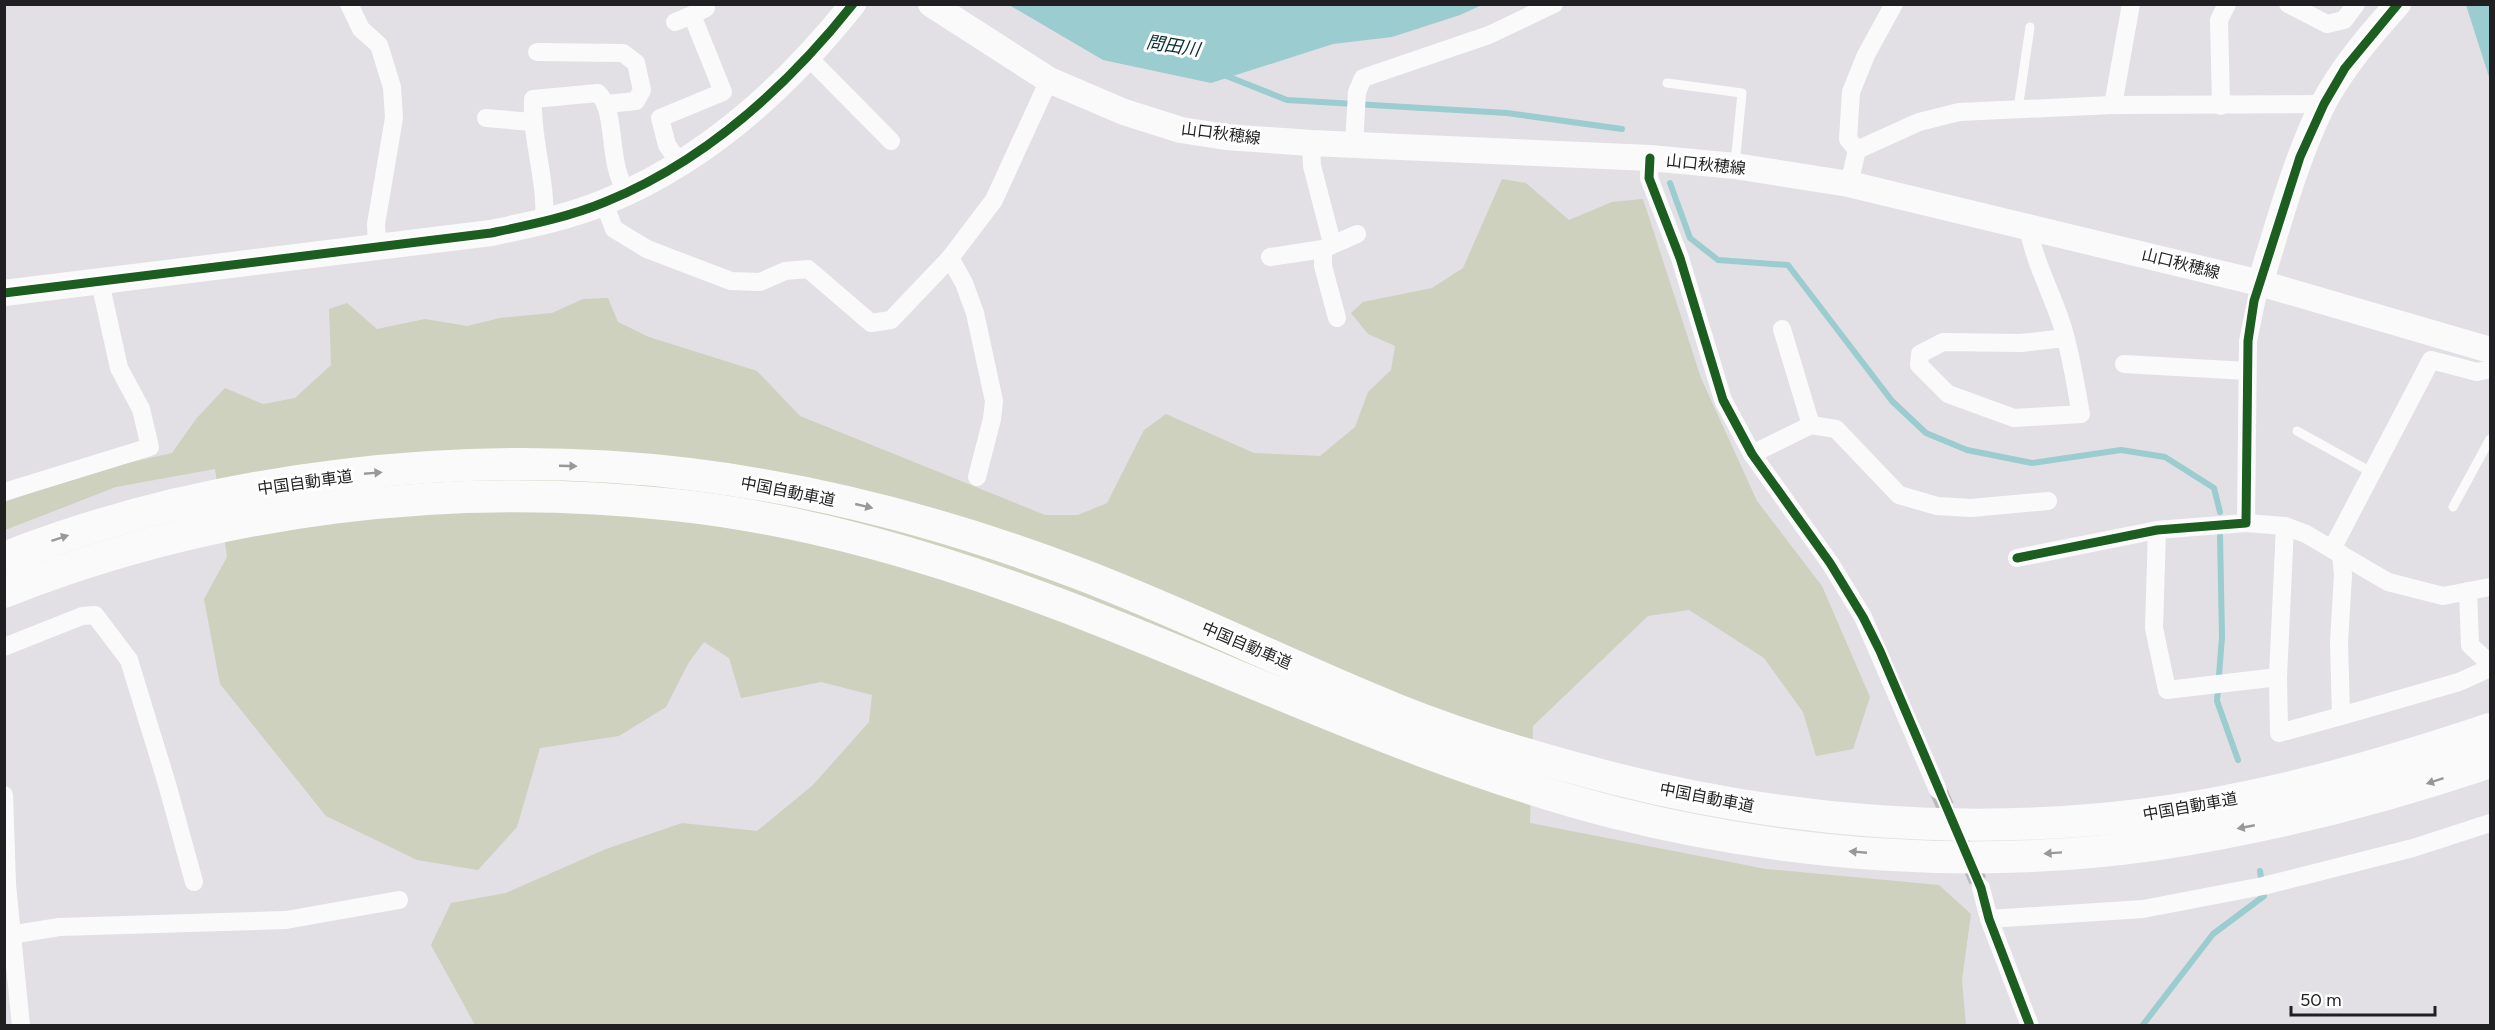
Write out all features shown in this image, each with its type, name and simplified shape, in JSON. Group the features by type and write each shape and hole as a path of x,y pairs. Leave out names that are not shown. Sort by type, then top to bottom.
{"highway":[{"name":"中国自動車道","path":"4,558 122,518 216,495 331,477 450,466 566,465 686,474 819,496 895,513 984,540 1079,573 1399,711 1520,753 1618,780 1713,800 1806,814 1909,823 2049,823 2143,814 2301,785 2412,756 2490,729"},
{"name":"中国自動車道","path":"4,592 128,550 213,528 312,511 453,497 566,495 682,505 786,524 885,546 973,573 1065,606 1363,728 1489,775 1614,812 1707,832 1805,848 1908,856 1980,856 2050,854 2151,845 2305,816 2416,787 2490,762"}],"main road":[{"path":"4,293 377,249 491,233 544,222 616,197 681,165 770,97 808,58 853,4"},
{"name":"山口秋穂線","path":"931,4 1049,80 1124,112 1181,130 1311,143 1650,158 1735,166 1849,184 2028,225 2260,283 2489,361"},
{"path":"2260,283 2300,157 2324,104 2345,68 2398,4"}],"street":[{"path":"349,4 361,29 380,45 392,87 394,118 376,224 377,249"},
{"path":"1354,145 1357,92 1363,78 1489,35 1554,4"},
{"path":"1857,150 1848,139 1851,92 1866,56 1894,4"},
{"path":"2113,105 2131,4"},
{"path":"2221,106 2219,20 2227,4"},
{"path":"2288,4 2327,24 2344,20 2356,4"},
{"path":"681,165 667,145 660,118 723,92 691,15"},
{"path":"537,52 624,53 636,63 642,90 636,101 607,104"},
{"path":"808,58 891,141"},
{"path":"544,222 545,199 532,122 533,99 598,93 607,104 615,171 614,229 647,249 730,281 760,282 785,271 808,269 872,323 891,320 950,258 994,200 1049,80"},
{"path":"1857,150 1919,122 1959,112 2113,105 2324,104"},
{"path":"486,118 532,122"},
{"path":"1311,143 1312,166 1327,246 1323,266 1337,318"},
{"path":"1849,184 1857,150"},
{"path":"1650,158 1649,178 1680,258 1723,400 1752,454 1830,563 1863,617 1938,790"},
{"path":"2028,225 2030,244 2065,338 2081,414 2014,418 1948,394 1919,365 1920,354 1943,342 2021,343 2065,338"},
{"path":"1270,257 1327,246 1357,234"},
{"path":"950,258 964,283 975,313 994,401 992,419 977,477"},
{"path":"4,492 150,447 141,409 119,368 100,282"},
{"path":"2246,523 2248,340 2260,283"},
{"path":"1782,329 1811,426"},
{"path":"2342,716 2339,642 2343,575 2337,552 2371,472 2431,360 2477,372 2489,361"},
{"path":"2124,364 2247,371"},
{"path":"1752,454 1811,426 1836,429 1899,495 1937,506 1971,508 2048,501"},
{"path":"2017,558 2157,530 2246,523 2285,526 2306,534 2388,582 2443,596 2490,587"},
{"path":"2285,526 2278,677 2279,733 2459,682 2490,668"},
{"path":"2157,530 2154,628 2167,690 2278,677"},
{"path":"2468,591 2470,645 2490,664"},
{"path":"4,647 82,616 95,615 129,660 194,882"},
{"path":"4,795 8,936 21,1026"},
{"path":"1989,919 2143,909 2274,883 2413,848 2490,823"},
{"path":"1981,888 1989,919 2031,1026"},
{"path":"8,936 59,927 285,920 399,900"}],"lane":[{"path":"2018,109 2030,27"},
{"path":"1667,83 1742,93 1735,166"},
{"path":"2297,431 2371,472"},
{"path":"2453,507 2490,439"}],"green space":[{"path":"1502,179 1526,183 1569,220 1612,202 1643,199 1701,378 1757,501 1822,586 1870,697 1853,749 1816,756 1803,712 1764,658 1689,610 1648,616 1533,726 1530,823 1766,869 1939,885 1971,914 1962,980 1966,1025 475,1025 431,945 451,903 506,893 606,849 682,823 757,831 813,785 869,722 872,695 821,682 741,698 729,658 704,642 689,662 666,707 619,736 540,748 517,827 478,870 417,860 326,816 220,684 204,599 227,557 215,469 116,487 5,530 5,502 92,471 172,453 196,419 225,388 263,404 295,398 331,365 329,309 347,303 377,329 425,319 467,326 500,318 552,313 583,299 608,298 618,322 649,337 757,371 800,416 1045,515 1078,515 1107,503 1144,430 1166,414 1254,453 1320,456 1355,427 1368,392 1391,370 1395,346 1368,334 1351,313 1363,302 1432,288 1463,268"}],"water":[{"name":"問田川","path":"1009,5 1482,5 1460,15 1392,37 1333,44 1211,83 1103,60"},
{"path":"2466,5 2490,5 2490,80"}],"waterway":[{"path":"1224,75 1287,100 1507,113 1622,129"},
{"path":"1670,183 1690,238 1718,260 1788,265 1892,401 1926,433 1967,450 2032,463 2121,450 2165,457 2214,488 2220,512"},
{"path":"2220,535 2222,637 2217,701 2238,760"},
{"path":"2142,1026 2213,934 2264,896 2260,871"}],"tunnel":[{"path":"1938,790 1981,888"}],"cycle path":[{"path":"4,293 491,233 577,212 642,185 677,166 742,119 800,65 853,4"},
{"path":"2017,558 2157,530 2246,523 2248,341 2254,301 2300,157 2324,104 2345,68 2398,4"},
{"path":"1650,158 1649,178 1680,258 1723,400 1752,454 1830,563 1863,617 1880,651 1981,888 1989,919 2030,1026"}]}
